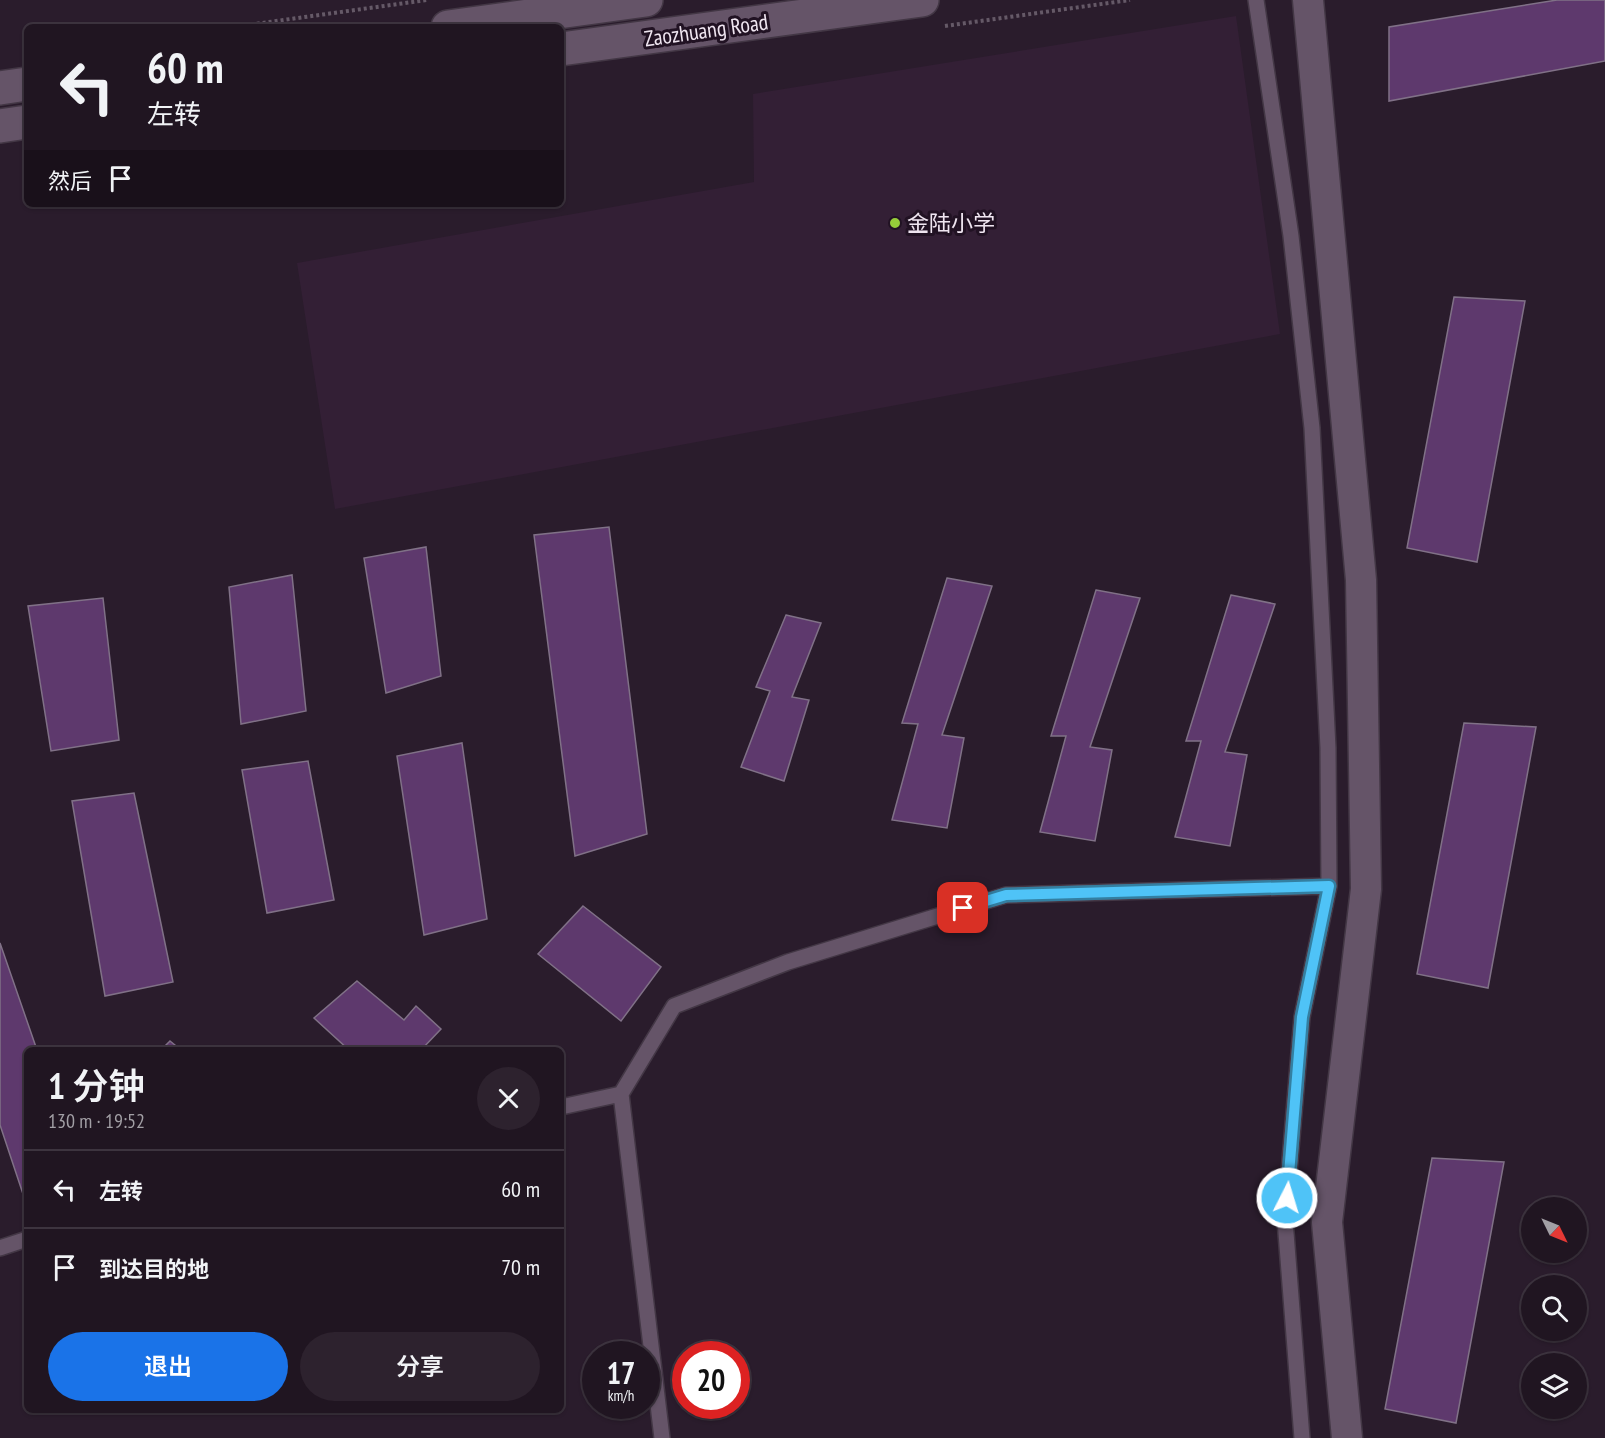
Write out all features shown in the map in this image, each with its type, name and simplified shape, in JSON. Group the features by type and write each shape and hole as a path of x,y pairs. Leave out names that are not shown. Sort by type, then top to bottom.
{"street":[{"name":"Zaozhuang Road","path":"470,24 646,0"},
{"name":"Zaozhuang Road","path":"564,49 922,0"},
{"path":"1308,0 1361,580 1366,890 1327,1222 1347,1438"},
{"path":"0,88 24,84"},
{"path":"0,126 24,122"}],"lane":[{"path":"1256,0 1291,236 1312,428 1328,748 1329,886 1302,1017 1285,1220 1302,1438"},
{"path":"662,1438 621,1094 674,1006 788,962 1006,895 1329,886"},
{"path":"564,1106 621,1094"},
{"path":"0,1248 24,1240"}],"path":[{"path":"255,24 428,0"}],"shaded area":[{"name":"金陆小学","path":"1236,16 1280,334 335,509 297,263 754,182 753,94"}],"building":[{"path":"1557,0 1605,0 1605,61 1389,101 1389,27"},
{"path":"1454,297 1525,301 1477,562 1407,548"},
{"path":"609,527 647,834 575,856 534,535"},
{"path":"426,547 441,676 386,693 364,558"},
{"path":"292,575 306,711 241,724 229,587"},
{"path":"947,578 992,586 942,735 964,738 947,828 892,820 918,724 902,723"},
{"path":"1096,590 1140,598 1090,747 1112,750 1095,841 1040,832 1066,736 1051,736"},
{"path":"1231,595 1275,604 1225,752 1247,755 1230,846 1175,837 1201,741 1186,741"},
{"path":"103,598 119,740 51,751 28,606"},
{"path":"786,615 821,623 792,697 809,700 784,781 741,767 770,691 756,687"},
{"path":"1464,723 1536,727 1488,988 1417,974"},
{"path":"462,743 487,919 424,935 397,756"},
{"path":"308,761 334,900 267,913 242,770"},
{"path":"134,793 173,982 105,996 72,801"},
{"path":"583,906 661,967 621,1021 538,954"},
{"path":"0,943 36,1047 24,1047 23,1194 0,1125"},
{"path":"357,981 404,1020 416,1006 441,1029 424,1047 346,1047 314,1018"},
{"path":"170,1041 177,1047 164,1047"},
{"path":"1432,1158 1504,1162 1456,1423 1385,1409"}],"place":[{"name":"金陆小学","path":"895,223"}],"route":[{"path":"963,908 1006,895 1187,888 1329,886 1302,1017 1287,1198"}]}
